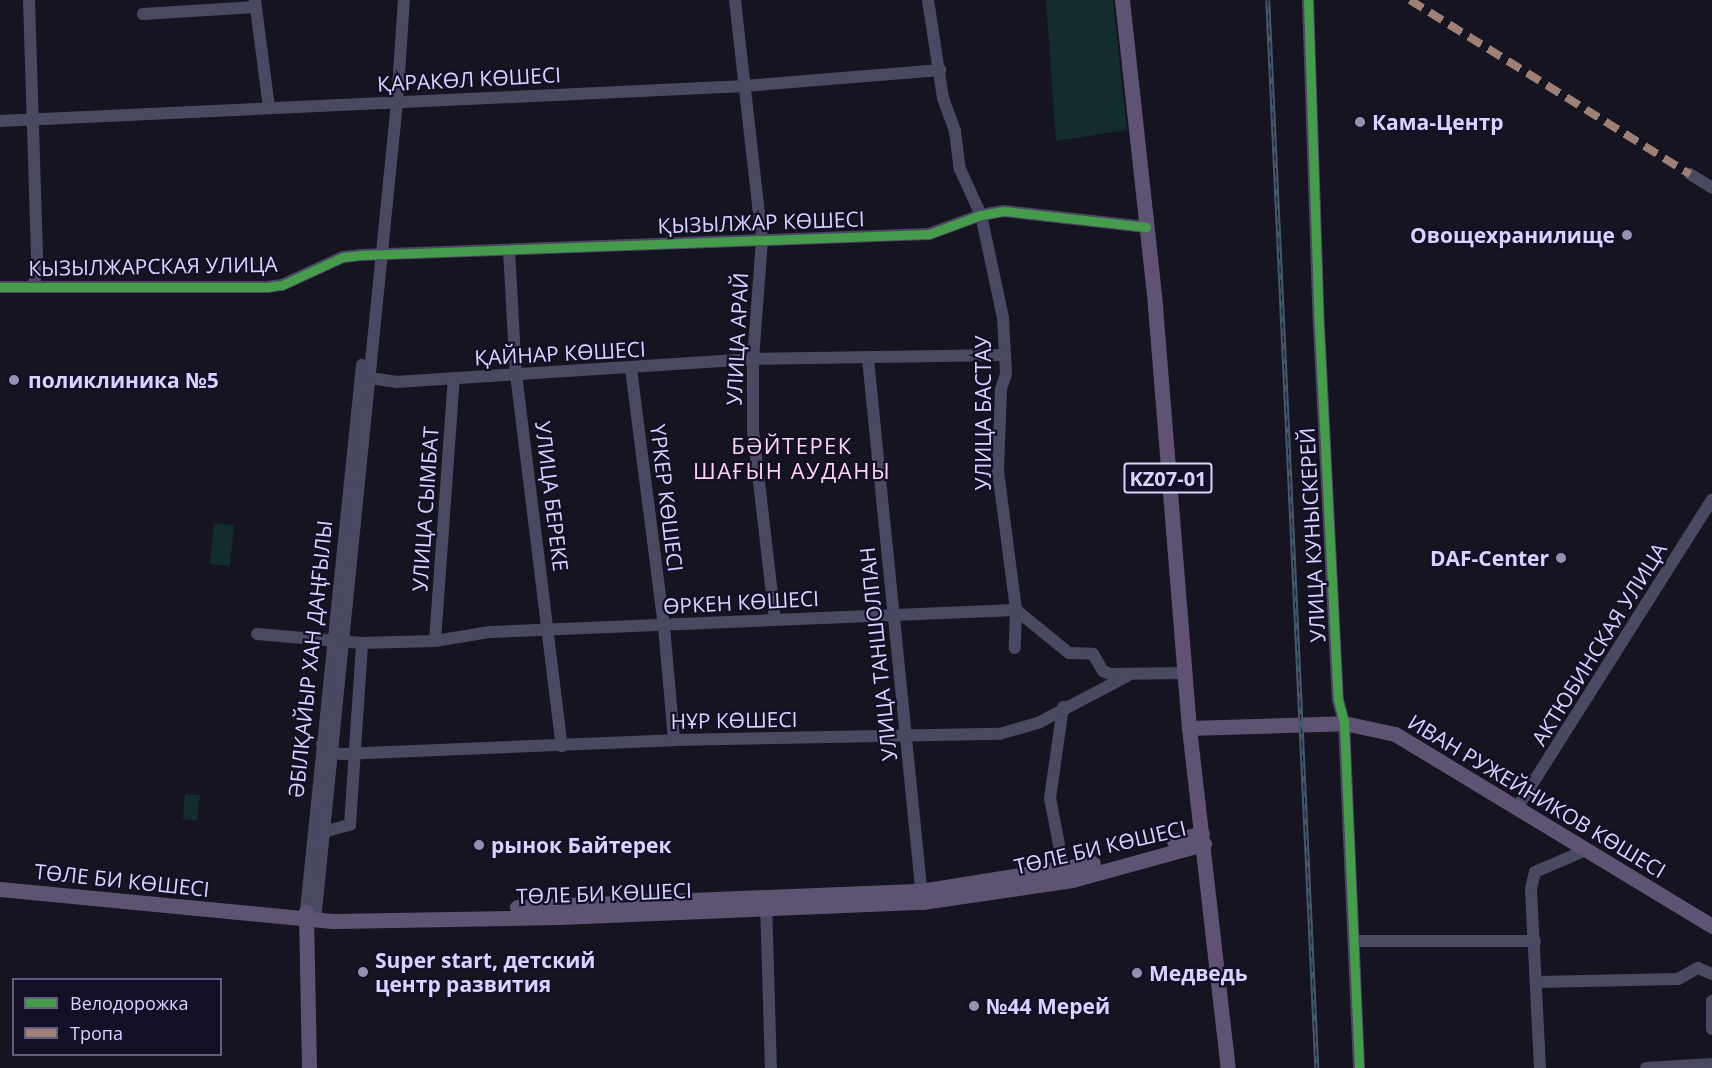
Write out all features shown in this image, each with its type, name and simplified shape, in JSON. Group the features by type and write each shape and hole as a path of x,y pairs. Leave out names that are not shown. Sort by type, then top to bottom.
{"main road":[{"name":"KZ07-01","path":"1122,0 1146,227 1189,728 1228,1068"},
{"name":"ИВАН РУЖЕЙНИКОВ КӨШЕСІ","path":"1189,728 1344,723 1395,734 1712,925"},
{"name":"ТӨЛЕ БИ КӨШЕСІ","path":"922,896 1064,871 1203,838"},
{"name":"ТӨЛЕ БИ КӨШЕСІ","path":"0,889 311,915 766,903 922,896 1072,880 1203,838"},
{"name":"ТӨЛЕ БИ КӨШЕСІ","path":"0,879 311,915"},
{"name":"ӘБІЛҚАЙЫР ХАН ДАҢҒЫЛЫ","path":"309,1068 311,915"},
{"name":"ӘБІЛҚАЙЫР ХАН ДАҢҒЫЛЫ","path":"311,915 318,1068"}],"street":[{"path":"29,0 37,261 34,285"},
{"path":"378,252 397,102 404,0"},
{"name":"УЛИЦА АРАЙ","path":"735,0 762,240 753,359 753,430 775,620"},
{"name":"УЛИЦА БАСТАУ","path":"928,0 960,169 981,215 993,261 1004,355 998,471 1016,610 1015,648"},
{"name":"УЛИЦА КУНЫСКЕРЕЙ","path":"1308,0 1319,327 1338,700 1344,723 1359,1068"},
{"path":"143,14 255,3 269,108"},
{"name":"ҚАРАКӨЛ КӨШЕСІ","path":"0,121 745,86 940,70"},
{"path":"1690,174 1712,188"},
{"name":"ҚЫЗЫЛЖАР КӨШЕСІ","path":"378,252 509,250 930,234 981,215 1004,211 1146,227"},
{"name":"УЛИЦА БЕРЕКЕ","path":"509,250 516,374 550,629 562,746"},
{"name":"КЫЗЫЛЖАРСКАЯ УЛИЦА","path":"0,287 282,285 343,257 378,252"},
{"name":"ӘБІЛҚАЙЫР ХАН ДАҢҒЫЛЫ","path":"332,640 369,378 378,252"},
{"name":"ӘБІЛҚАЙЫР ХАН ДАҢҒЫЛЫ","path":"311,915 323,832 332,640 378,252"},
{"name":"ҚАЙНАР КӨШЕСІ","path":"369,378 396,382 631,369 753,359 868,359 1004,355"},
{"name":"УЛИЦА ТАНШОЛПАН","path":"868,359 922,896"},
{"name":"ҮРКЕР КӨШЕСІ","path":"631,369 664,627 674,740"},
{"name":"УЛИЦА СЫМБАТ","path":"435,641 454,379"},
{"name":"АКТЮБИНСКАЯ УЛИЦА","path":"1517,808 1712,500"},
{"path":"1016,610 1069,653 1093,654 1102,671 1110,674 1185,673"},
{"name":"ӨРКЕН КӨШЕСІ","path":"256,633 362,643 435,641 490,632 664,627 892,613 1016,610"},
{"path":"323,832 350,825 362,643"},
{"name":"НҰР КӨШЕСІ","path":"326,749 355,754 674,740 999,734 1038,723 1063,707 1136,672"},
{"path":"1063,707 1050,798 1064,871"},
{"name":"ӘБІЛҚАЙЫР ХАН ДАҢҒЫЛЫ","path":"311,915 326,749"},
{"path":"1540,1068 1531,889 1535,872 1586,850"},
{"path":"766,903 771,1068"},
{"path":"1354,941 1535,941"},
{"path":"1536,982 1678,979 1698,969 1712,974"},
{"path":"1712,1001 1712,1029"},
{"path":"1646,1068 1712,1064"}],"green space":[{"path":"1046,0 1113,0 1127,130 1056,141"},
{"path":"214,523 234,525 230,566 210,564"},
{"path":"185,794 200,795 197,821 183,819"}],"railway":[{"path":"1268,0 1317,1068"}],"marked path":[{"path":"1410,0 1690,174"}],"cycle path":[{"path":"1308,0 1319,327 1338,700 1344,723 1359,1068"},
{"path":"0,287 267,287 282,285 343,257 361,255 929,234 981,215 1004,211 1146,227"}],"place":[{"name":"Кама-Центр","path":"1360,122"},
{"name":"Овощехранилище","path":"1627,235"},
{"name":"поликлиника №5","path":"14,380"},
{"name":"DAF-Center","path":"1561,558"},
{"name":"рынок Байтерек","path":"479,845"},
{"name":"Super start, детский центр развития","path":"363,972"},
{"name":"Медведь","path":"1137,973"},
{"name":"№44 Мерей","path":"974,1006"}],"district":[{"name":"БӘЙТЕРЕК ШАҒЫН АУДАНЫ","path":"792,458"}]}
